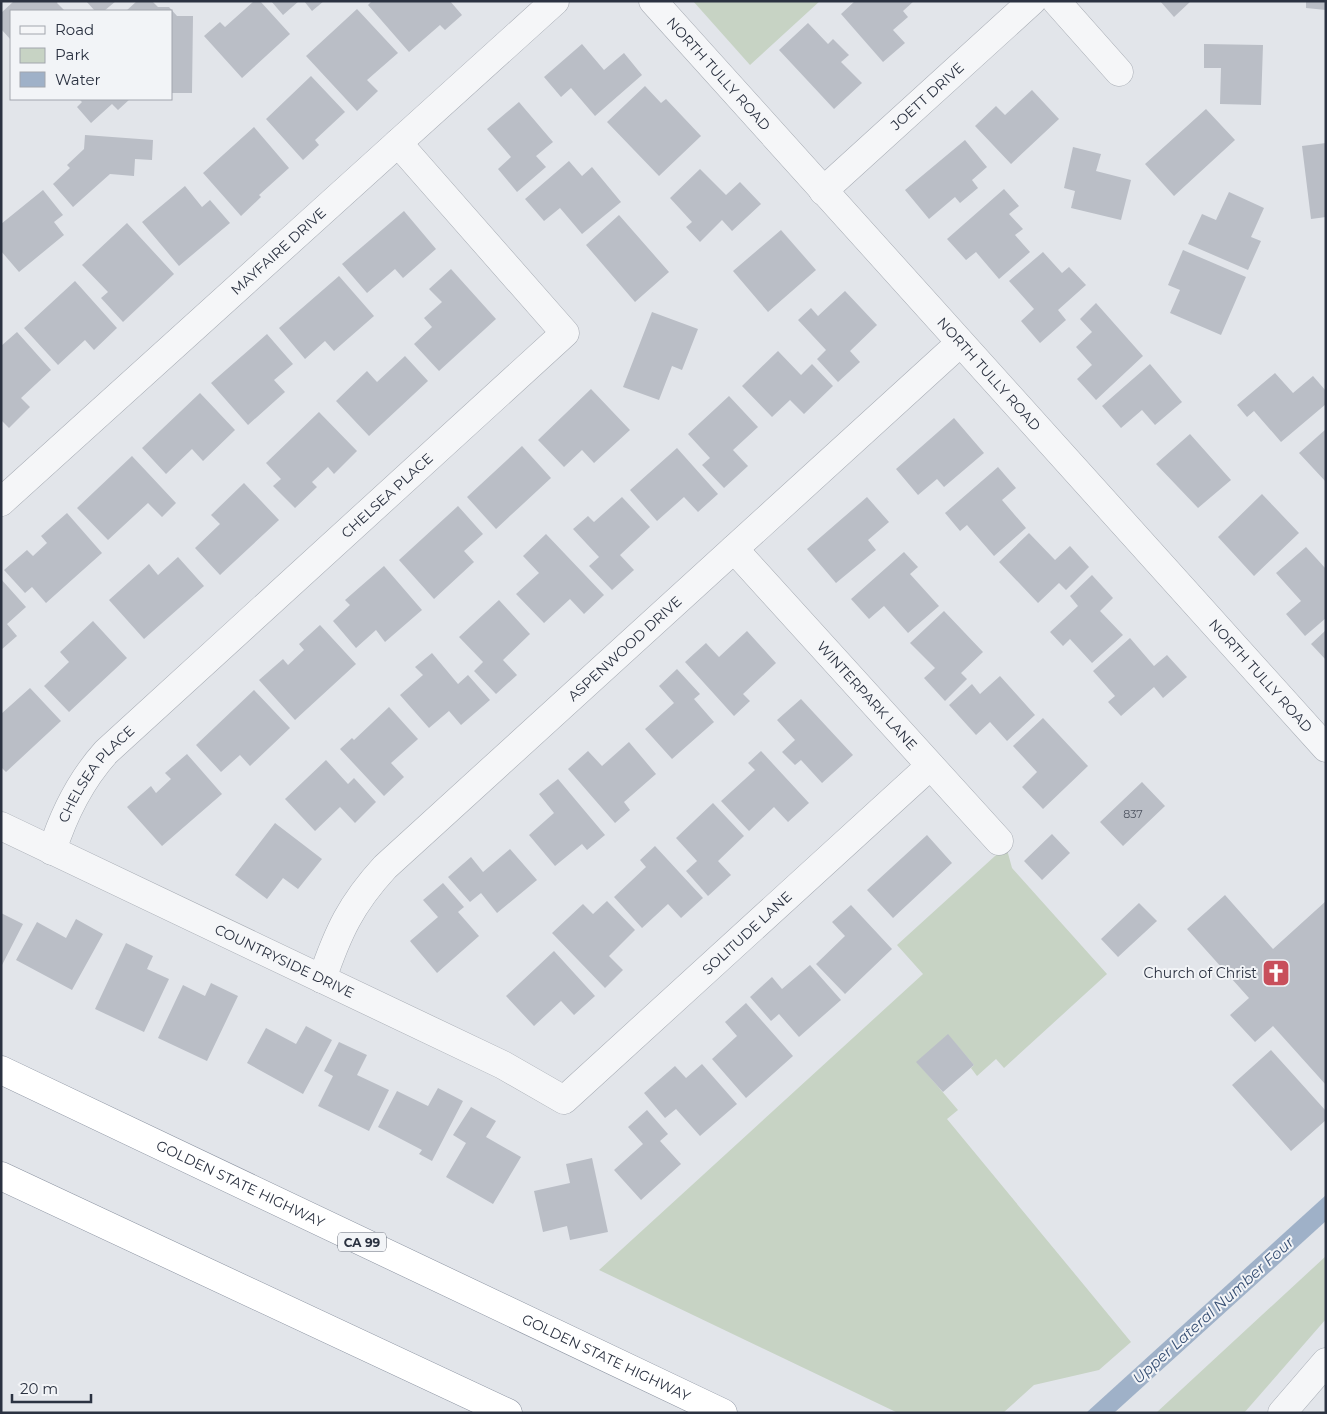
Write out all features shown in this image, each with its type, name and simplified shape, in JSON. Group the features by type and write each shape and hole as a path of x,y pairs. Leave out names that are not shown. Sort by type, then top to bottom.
{"highway":[{"name":"GOLDEN STATE HIGHWAY","path":"1,1070 723,1413"},
{"path":"1,1176 508,1413"}],"street":[{"name":"MAYFAIRE DRIVE","path":"1,502 554,1"},
{"name":"NORTH TULLY ROAD","path":"653,1 1326,748"},
{"name":"JOETT DRIVE","path":"824,191 1032,1"},
{"path":"1056,1 1119,72"},
{"name":"CHELSEA PLACE","path":"52,850 73,796 92,767 106,752 565,332 398,143"},
{"name":"ASPENWOOD DRIVE","path":"322,979 346,918 362,892 385,868 960,343"},
{"name":"WINTERPARK LANE","path":"734,549 999,841"},
{"name":"SOLITUDE LANE","path":"564,1100 930,766"},
{"name":"COUNTRYSIDE DRIVE","path":"1,826 503,1066 564,1100"},
{"path":"1282,1413 1326,1362"}],"green space":[{"path":"693,1 820,1 750,65"},
{"path":"1006,846 1012,868 1107,974 1004,1068 996,1059 977,1076 971,1068 974,1065 948,1035 917,1062 958,1110 947,1119 1131,1342 1099,1370 1034,1385 1003,1413 898,1413 599,1270 923,974 897,945"},
{"path":"1326,1256 1326,1319 1244,1413 1156,1413"}],"water":[{"name":"Upper Lateral Number Four","path":"1326,1195 1326,1221 1114,1413 1086,1413"}],"building":[{"path":"14,1 58,1 57,3 64,10 10,10 10,39 1,29 1,13"},
{"path":"86,1 116,1 105,10 94,10"},
{"path":"137,1 152,1 158,7 169,7 172,10 127,10"},
{"path":"254,1 260,1 290,34 242,78 204,36 220,22 225,27"},
{"path":"271,1 299,1 283,15"},
{"path":"304,1 324,1 312,11"},
{"path":"372,1 450,1 462,15 445,30 440,25 409,52 368,5"},
{"path":"855,1 914,1 903,11 908,17 893,30 905,43 883,62 841,14"},
{"path":"1160,1 1191,1 1174,17"},
{"path":"1306,1 1326,1 1326,10 1306,8"},
{"path":"357,9 398,53 367,80 378,91 357,111 306,56"},
{"path":"172,10 177,16 193,16 192,93 172,93"},
{"path":"808,23 828,44 833,39 849,55 841,62 862,83 834,109 779,50"},
{"path":"582,44 604,70 624,53 642,75 595,116 571,88 561,97 544,77"},
{"path":"1204,44 1263,45 1261,105 1220,104 1221,68 1204,68"},
{"path":"311,76 345,112 315,140 319,145 303,160 266,119"},
{"path":"645,86 661,103 666,99 701,136 659,176 607,122"},
{"path":"1032,90 1059,119 1011,164 975,126 996,106 1005,115"},
{"path":"80,100 129,100 118,110 112,104 91,123 77,107 82,102"},
{"path":"519,102 553,142 536,156 546,167 517,192 498,169 511,157 487,129"},
{"path":"1206,109 1235,140 1174,196 1145,164"},
{"path":"254,127 289,168 259,195 261,197 241,216 203,173"},
{"path":"85,135 153,140 152,160 135,159 134,176 110,174 73,207 53,184 70,168 67,165 84,149"},
{"path":"965,140 987,167 972,180 978,188 960,203 955,197 929,219 905,190"},
{"path":"1326,143 1326,217 1311,219 1302,146"},
{"path":"1073,147 1101,154 1096,171 1131,180 1121,220 1071,208 1075,191 1064,188"},
{"path":"569,161 582,176 592,167 621,202 582,234 560,208 544,221 525,199"},
{"path":"700,169 726,195 740,182 761,204 732,231 722,220 700,242 686,227 692,222 670,198"},
{"path":"185,186 202,207 210,200 230,223 179,266 142,222"},
{"path":"1004,189 1019,206 1009,214 1023,229 1015,235 1030,252 999,279 976,252 966,260 947,239"},
{"path":"43,190 63,215 54,222 64,235 19,272 1,251 1,224"},
{"path":"1229,192 1264,208 1251,237 1261,241 1248,270 1188,244 1202,214 1216,220"},
{"path":"404,211 436,249 403,278 395,269 367,293 342,264"},
{"path":"619,215 669,272 635,302 586,245"},
{"path":"127,223 174,274 123,322 101,298 108,292 82,265"},
{"path":"781,230 816,270 768,312 733,271"},
{"path":"1183,250 1246,277 1221,335 1170,313 1180,290 1168,285"},
{"path":"1043,252 1062,273 1069,267 1086,285 1058,310 1066,320 1040,343 1021,321 1034,309 1009,281"},
{"path":"451,269 496,319 439,371 414,344 432,327 424,318 442,302 429,289"},
{"path":"339,276 374,316 334,351 325,341 305,359 279,328"},
{"path":"75,281 117,328 94,350 85,340 58,365 24,328"},
{"path":"845,291 877,325 850,351 860,362 838,382 817,359 826,350 798,320 811,308 818,316"},
{"path":"1096,303 1143,356 1096,400 1077,379 1092,365 1076,347 1092,332 1080,319"},
{"path":"652,312 698,329 682,370 672,366 659,400 623,387"},
{"path":"17,332 51,370 21,398 30,407 9,428 1,420 1,346"},
{"path":"267,334 293,364 274,380 285,392 248,425 211,383"},
{"path":"778,351 801,375 812,364 833,386 804,414 790,400 772,417 742,386"},
{"path":"405,356 428,381 369,436 336,401 367,371 377,382"},
{"path":"1150,364 1182,402 1155,425 1142,410 1121,428 1102,406"},
{"path":"1275,373 1293,393 1313,376 1326,391 1326,404 1281,442 1254,411 1247,417 1237,405"},
{"path":"591,389 630,430 594,463 582,450 564,467 538,440"},
{"path":"200,393 235,430 203,461 192,449 166,474 142,448"},
{"path":"729,396 758,427 733,450 748,466 724,488 702,465 710,458 688,434"},
{"path":"319,412 357,451 334,474 328,467 312,482 317,487 295,508 273,486 281,479 266,463"},
{"path":"954,418 984,453 944,487 937,479 918,495 896,469"},
{"path":"1326,429 1326,482 1299,453"},
{"path":"1190,434 1231,480 1198,508 1156,464"},
{"path":"522,446 551,478 496,529 467,497"},
{"path":"677,448 718,494 698,512 684,497 657,521 630,490"},
{"path":"132,456 176,503 162,517 148,503 108,540 77,508"},
{"path":"998,467 1016,488 1002,500 1026,528 994,556 967,525 960,531 945,513"},
{"path":"244,483 279,520 220,575 195,548 220,524 211,515"},
{"path":"1262,494 1299,533 1254,576 1218,537"},
{"path":"622,497 650,527 620,555 634,570 612,590 589,566 599,557 573,529 588,516 594,522"},
{"path":"867,497 889,522 868,540 876,550 836,583 807,549"},
{"path":"458,506 483,534 464,551 474,562 434,599 399,560"},
{"path":"67,513 102,553 46,603 32,587 25,593 4,570 27,550 33,556 47,543 41,536"},
{"path":"1029,533 1055,560 1070,546 1089,567 1066,590 1059,583 1038,603 999,562"},
{"path":"546,534 604,595 584,614 570,599 544,623 516,594 539,573 523,556"},
{"path":"1306,547 1326,569 1326,618 1305,636 1286,614 1301,601 1276,573"},
{"path":"904,552 918,567 910,574 939,606 908,633 884,606 869,619 851,599"},
{"path":"178,557 204,586 144,639 109,600 149,564 158,575"},
{"path":"384,566 422,610 385,642 376,630 356,648 333,621 350,605 345,600"},
{"path":"1092,575 1113,598 1100,611 1123,635 1092,663 1070,639 1063,646 1050,632 1078,606 1070,596"},
{"path":"1,579 26,607 7,624 17,636 1,650"},
{"path":"499,600 530,634 503,660 517,675 496,694 474,671 483,662 459,637"},
{"path":"944,611 983,652 961,673 967,679 945,701 924,678 935,668 910,643"},
{"path":"93,621 127,658 69,712 44,686 69,662 60,652"},
{"path":"320,625 356,664 295,720 259,680 283,659 288,665 304,650 299,644"},
{"path":"1326,630 1326,660 1311,644"},
{"path":"747,631 776,663 743,694 750,701 734,716 685,662 706,643 719,657"},
{"path":"1130,638 1154,666 1167,655 1187,677 1163,698 1154,687 1121,716 1108,702 1115,696 1093,671"},
{"path":"432,653 458,684 468,675 490,700 461,725 449,711 429,728 400,695 423,675 415,667"},
{"path":"677,669 700,694 694,699 714,722 672,759 645,729 674,703 659,686"},
{"path":"1000,676 1035,715 1007,741 990,722 976,735 949,705 972,684 980,694"},
{"path":"30,688 61,721 6,772 1,767 1,714"},
{"path":"254,690 290,728 250,766 240,755 221,772 196,745"},
{"path":"801,699 853,755 822,783 801,760 795,765 782,752 795,740 777,720"},
{"path":"389,707 418,739 391,763 404,777 384,796 340,749 352,738 354,740"},
{"path":"1043,718 1088,766 1043,809 1022,787 1037,772 1013,746"},
{"path":"629,742 656,774 624,802 630,810 615,823 568,769 588,751 602,766"},
{"path":"761,751 809,803 788,822 774,807 749,831 721,801 755,770 748,763"},
{"path":"187,754 222,794 162,846 127,807 151,786 156,793 171,779 165,773"},
{"path":"326,760 348,784 354,778 376,802 355,823 340,807 315,831 285,799"},
{"path":"558,779 605,835 587,850 582,844 555,866 529,835 554,813 539,794"},
{"path":"1142,782 1165,806 1123,846 1100,822"},
{"path":"713,803 744,836 718,861 731,875 708,896 686,871 697,861 676,838"},
{"path":"275,823 322,859 298,889 283,878 267,899 235,875"},
{"path":"1052,834 1070,853 1042,880 1024,861"},
{"path":"927,835 952,863 893,918 867,890"},
{"path":"655,846 703,898 681,918 668,904 642,928 614,897 646,867 640,860"},
{"path":"510,849 537,880 497,913 481,893 470,902 448,877 471,857 483,872"},
{"path":"443,883 464,907 458,912 479,936 437,973 410,941 438,917 423,900"},
{"name":"Church of Christ","path":"1225,895 1273,949 1326,901 1326,1085 1273,1026 1255,1042 1230,1015 1249,998 1187,929"},
{"path":"607,901 635,930 609,956 623,970 605,988 552,933 583,904 593,914"},
{"path":"1139,903 1157,921 1118,957 1101,939"},
{"path":"851,905 892,949 845,994 816,964 845,936 832,922"},
{"path":"1,913 23,924 1,967"},
{"path":"76,919 103,934 72,990 16,960 37,922 66,938"},
{"path":"126,943 153,956 147,969 169,979 144,1032 95,1009"},
{"path":"554,951 595,996 574,1015 561,1001 534,1026 506,996"},
{"path":"810,965 841,1000 799,1037 779,1014 771,1021 750,997 772,977 782,989"},
{"path":"211,983 238,996 207,1061 158,1038 183,985 205,996"},
{"path":"746,1003 793,1056 746,1098 712,1059 737,1036 725,1022"},
{"path":"306,1026 332,1040 303,1094 247,1063 266,1028 296,1044"},
{"path":"948,1034 974,1065 943,1092 916,1062"},
{"path":"339,1042 367,1055 357,1075 389,1090 369,1131 318,1106 333,1076 324,1071"},
{"path":"1271,1050 1326,1111 1326,1120 1291,1151 1232,1085"},
{"path":"702,1064 737,1104 700,1136 676,1109 665,1118 644,1093 675,1066 686,1078"},
{"path":"438,1088 463,1101 432,1161 419,1154 422,1150 378,1127 397,1091 428,1106"},
{"path":"471,1107 496,1121 486,1137 521,1157 493,1204 446,1177 466,1143 453,1135"},
{"path":"647,1110 668,1134 660,1141 681,1164 641,1200 614,1170 643,1144 628,1127"},
{"path":"592,1158 608,1232 570,1240 567,1226 543,1232 534,1191 570,1183 566,1164"}],"place":[{"name":"Church of Christ","path":"1276,973"}]}
